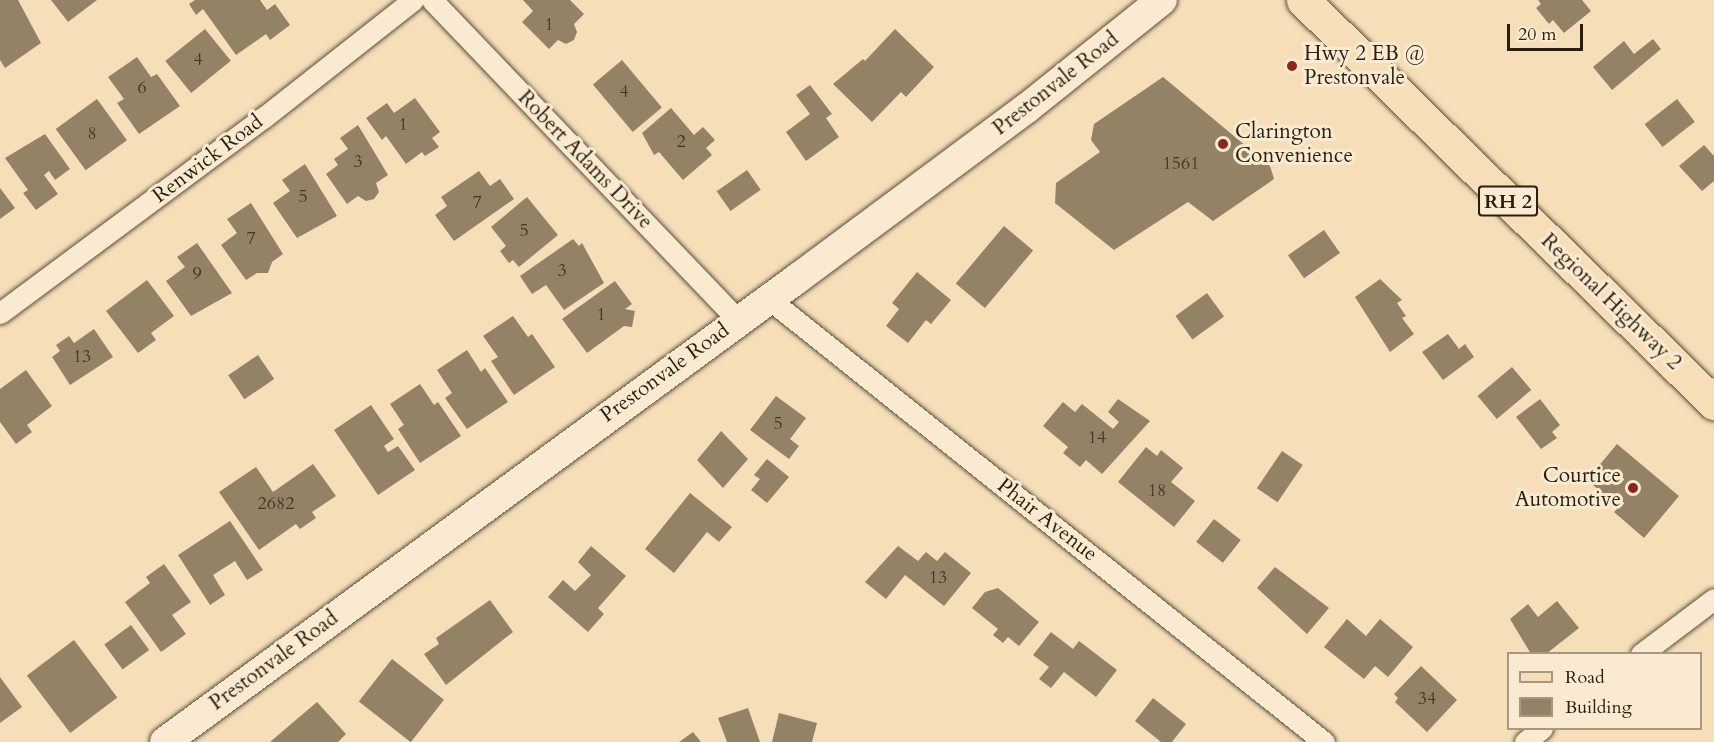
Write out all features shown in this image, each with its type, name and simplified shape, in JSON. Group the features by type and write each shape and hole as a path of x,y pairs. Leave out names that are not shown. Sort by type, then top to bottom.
{"main road":[{"name":"Regional Highway 2","path":"1303,0 1714,402"}],"street":[{"name":"Renwick Road","path":"0,313 263,118 412,0"},
{"name":"Robert Adams Drive","path":"432,0 738,320"},
{"name":"Prestonvale Road","path":"165,742 1027,108 1162,0"},
{"name":"Phair Avenue","path":"769,299 1324,742"},
{"path":"1644,652 1714,599"},
{"path":"1525,742 1541,730"}],"building":[{"path":"0,0 18,0 41,43 5,68 0,60"},
{"path":"51,0 97,0 68,22"},
{"path":"195,0 260,0 267,10 275,4 290,25 270,40 266,34 236,55 203,9 196,15 189,4"},
{"path":"523,0 570,0 584,14 574,24 577,32 574,40 566,44 558,40 549,49 522,22 533,11"},
{"path":"1538,0 1582,0 1591,11 1564,33 1553,20 1549,24 1536,8 1541,4"},
{"path":"205,29 231,61 191,93 165,61"},
{"path":"895,29 934,67 906,97 901,92 872,122 833,84 863,59 865,61"},
{"path":"1653,39 1661,49 1612,90 1593,67 1624,41 1634,54"},
{"path":"137,57 151,77 157,74 180,106 139,134 117,103 124,99 108,77"},
{"path":"622,60 662,107 633,132 593,84"},
{"path":"1163,77 1270,166 1274,179 1213,221 1188,202 1114,250 1055,203 1056,183 1100,152 1091,140 1094,124"},
{"path":"810,85 832,114 826,118 839,137 806,161 786,132 810,114 796,95"},
{"path":"415,98 440,132 432,138 439,147 425,156 422,152 406,164 386,136 382,140 366,118 387,103 394,113"},
{"path":"97,99 127,140 86,170 56,129"},
{"path":"1677,99 1695,122 1663,147 1645,124"},
{"path":"671,108 694,135 703,127 715,140 706,148 712,155 683,180 659,152 654,155 642,133"},
{"path":"358,125 388,175 376,183 379,192 374,199 366,201 358,196 347,204 326,174 338,165 334,159 348,149 340,138"},
{"path":"45,134 70,169 55,180 49,171 44,175 58,194 36,210 23,193 28,190 5,158"},
{"path":"1704,145 1714,156 1714,181 1702,191 1679,166"},
{"path":"305,164 337,216 297,238 273,203 290,191 282,180"},
{"path":"747,170 761,190 730,211 717,191"},
{"path":"479,171 490,186 500,179 514,199 454,241 435,215 447,206 441,197"},
{"path":"0,188 15,208 0,219"},
{"path":"527,197 558,235 519,267 513,260 509,263 500,251 506,246 491,227"},
{"path":"251,203 283,254 272,262 268,273 257,273 246,280 221,245 237,233 227,219"},
{"path":"1004,226 1033,250 985,308 956,283"},
{"path":"1324,230 1340,253 1304,278 1288,255"},
{"path":"573,239 579,246 582,243 604,283 564,310 546,285 532,294 520,276"},
{"path":"197,243 232,293 191,316 166,281 185,267 177,257"},
{"path":"917,272 951,300 931,324 926,320 908,343 886,326 899,309 892,303"},
{"path":"1380,279 1402,300 1397,303 1406,316 1402,318 1414,334 1390,352 1355,297"},
{"path":"147,280 174,316 151,333 156,340 138,353 106,311"},
{"path":"615,281 632,304 625,309 635,311 632,327 624,326 587,353 562,319"},
{"path":"1207,293 1224,316 1192,339 1175,316"},
{"path":"513,316 528,337 532,334 555,367 514,395 491,361 498,357 483,336"},
{"path":"94,329 113,357 70,385 52,357 60,351 56,345 69,336 74,343"},
{"path":"1448,334 1459,349 1465,344 1474,357 1443,380 1422,352"},
{"path":"467,350 481,372 485,368 508,402 467,429 445,398 452,393 437,370"},
{"path":"258,355 274,379 244,399 228,375"},
{"path":"1512,367 1531,390 1497,419 1478,396"},
{"path":"26,370 52,406 27,425 32,432 16,444 0,422 0,389"},
{"path":"420,384 434,405 438,402 461,436 420,463 398,429 404,425 390,404"},
{"path":"776,396 806,418 790,439 799,446 789,459 750,430"},
{"path":"1118,399 1150,421 1102,474 1086,460 1080,467 1063,453 1068,447 1043,426 1063,402 1075,412 1082,404 1113,429 1119,422 1108,412"},
{"path":"1540,399 1560,425 1552,432 1557,438 1541,449 1516,417"},
{"path":"371,405 394,439 384,446 388,452 398,446 415,470 378,495 334,430"},
{"path":"721,431 748,459 723,488 697,460"},
{"name":"Courtice Automotive","path":"1617,444 1679,496 1644,538 1614,512 1619,507 1587,480"},
{"path":"1146,447 1157,456 1161,450 1183,468 1171,482 1195,501 1174,527 1118,482"},
{"path":"1282,451 1303,465 1278,502 1257,488"},
{"path":"767,459 789,477 767,503 751,490 760,479 754,475"},
{"path":"313,464 336,496 312,512 316,518 300,529 296,524 259,550 219,492 256,467 273,492"},
{"path":"690,493 732,527 719,542 707,532 674,573 645,549"},
{"path":"1214,519 1241,540 1223,563 1196,542"},
{"path":"230,521 263,570 247,580 235,561 213,575 225,595 210,605 178,555"},
{"path":"591,546 626,576 598,608 604,614 588,632 548,597 563,580 575,591 591,575 578,562"},
{"path":"898,546 918,561 926,552 937,561 945,552 971,573 944,606 905,575 886,599 865,582"},
{"path":"164,564 191,602 172,615 186,634 161,652 125,602 150,583 146,577"},
{"path":"1275,567 1329,608 1307,634 1257,588"},
{"path":"998,588 1039,622 1019,646 1008,637 1003,643 993,635 998,629 972,608 985,592"},
{"path":"490,600 513,632 446,685 424,654 439,644 436,638"},
{"path":"1557,601 1579,628 1549,652 1530,652 1510,619 1528,604 1538,617"},
{"path":"1347,619 1366,636 1380,619 1413,647 1388,677 1375,666 1364,679 1324,647"},
{"path":"131,625 149,650 123,669 104,644"},
{"path":"1051,632 1073,649 1079,641 1117,670 1096,697 1064,672 1051,688 1039,679 1049,667 1033,655"},
{"path":"74,640 117,698 70,733 27,676"},
{"path":"392,659 444,700 411,742 359,702"},
{"path":"1421,666 1457,700 1427,732 1395,702 1398,698 1394,694"},
{"path":"0,677 22,707 0,723"},
{"path":"1153,698 1186,724 1172,742 1161,742 1135,721"},
{"path":"317,702 346,734 338,742 270,742"},
{"path":"748,708 760,742 727,742 718,718"},
{"path":"779,713 817,723 812,742 772,742"},
{"path":"693,732 701,742 679,742"}],"place":[{"name":"Hwy 2 EB @ Prestonvale","path":"1292,66"},
{"name":"Clarington Convenience","path":"1223,144"},
{"name":"Courtice Automotive","path":"1633,488"}]}
